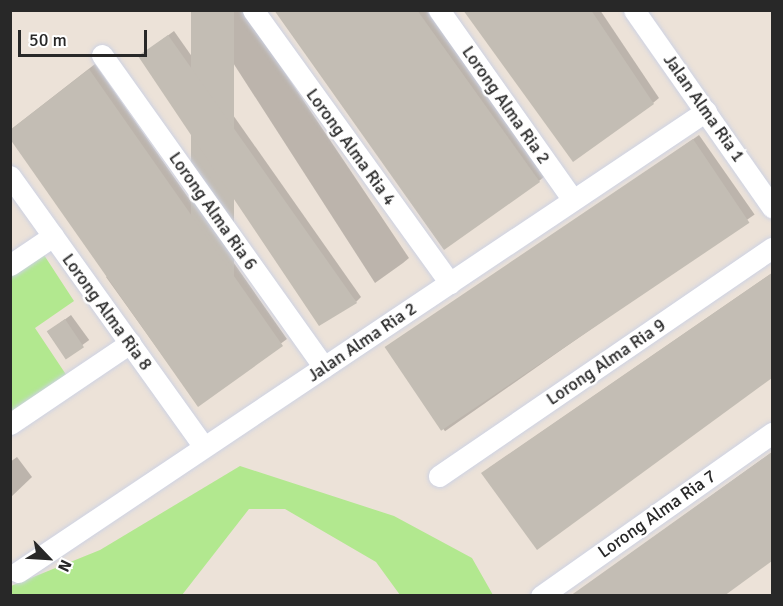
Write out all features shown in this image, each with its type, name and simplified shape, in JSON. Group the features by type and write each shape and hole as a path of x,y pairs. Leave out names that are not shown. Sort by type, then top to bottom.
{"street":[{"name":"Lorong Alma Ria 4","path":"253,10 450,283"},
{"name":"Lorong Alma Ria 2","path":"440,10 573,200"},
{"name":"Jalan Alma Ria 1","path":"634,10 772,207"},
{"name":"Lorong Alma Ria 6","path":"102,55 324,367"},
{"name":"Jalan Alma Ria 2","path":"18,572 706,111"},
{"name":"Lorong Alma Ria 8","path":"10,176 204,447"},
{"path":"10,266 53,236"},
{"name":"Lorong Alma Ria 9","path":"439,476 772,248"},
{"path":"10,424 130,343"},
{"name":"Lorong Alma Ria 7","path":"541,596 772,433"}],"green space":[{"path":"44,255 74,301 35,328 67,376 11,414 11,277"},
{"path":"240,466 394,516 472,558 493,595 400,595 376,562 285,509 249,509 182,595 11,596 11,586 100,550"}],"building":[{"path":"191,10 234,10 234,340 191,340"},
{"path":"274,10 417,10 540,182 444,250"},
{"path":"463,10 591,10 654,104 573,162"},
{"path":"168,35 357,303 319,326 138,56"},
{"path":"89,69 283,346 198,407 10,139 10,130"},
{"path":"693,139 749,223 441,431 385,347"},
{"path":"772,273 772,378 537,550 481,473"},
{"path":"65,319 84,347 66,359 47,331"},
{"path":"772,452 772,561 724,596 570,596"}]}
